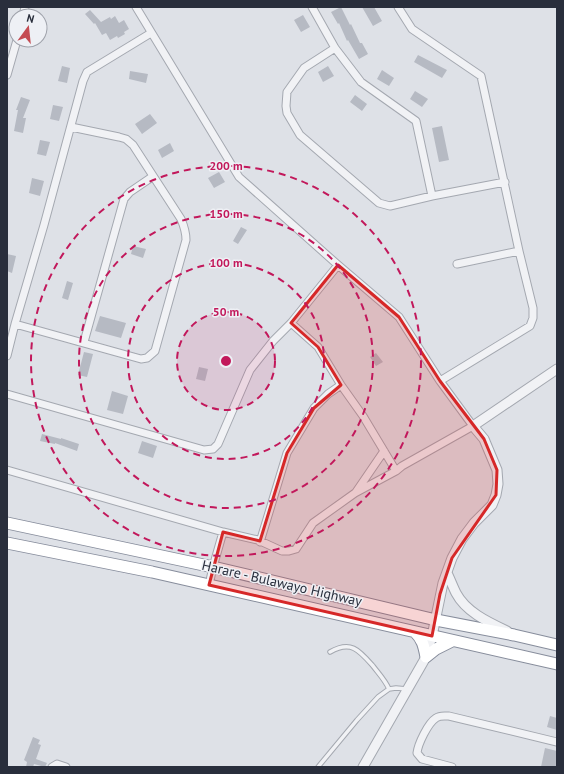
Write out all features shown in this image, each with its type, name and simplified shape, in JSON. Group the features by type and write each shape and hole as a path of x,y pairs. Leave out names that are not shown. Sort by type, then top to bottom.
{"highway":[{"name":"Harare - Bulawayo Highway","path":"7,524 213,566 436,620 557,645"},
{"name":"Harare - Bulawayo Highway","path":"7,543 209,585 557,664"},
{"path":"415,632 421,638 424,645 426,658"},
{"path":"426,658 436,649 452,641"}],"street":[{"path":"136,7 239,177 399,317 440,381 484,439 497,470 498,484 492,505 462,539 452,558 440,594 436,620 426,658 363,767"},
{"path":"312,7 335,48 361,82 416,121 432,196"},
{"path":"398,7 412,30 481,76 533,308 533,318 530,326 440,381"},
{"path":"7,356 83,81 87,72 151,33"},
{"path":"7,75 14,48"},
{"path":"335,48 304,68 287,92 287,113 300,135 379,203 390,206 432,196 505,182"},
{"path":"15,324 142,359 147,358 155,351 186,240 186,232 180,219 133,145 126,140 71,127"},
{"path":"84,342 124,199 130,192 152,177"},
{"path":"457,264 519,251"},
{"path":"7,394 110,424 208,450 218,444 250,370 273,341 291,323 338,265"},
{"path":"291,323 318,347 341,385 363,416 396,471"},
{"path":"7,470 223,532 258,540 282,551 289,551 296,549 313,523 355,493 473,426 557,369"},
{"path":"260,542 287,453 314,408 328,394 341,385"},
{"path":"355,493 384,450"},
{"path":"209,585 223,532"},
{"path":"447,573 457,594 465,605 486,621 514,635"},
{"path":"452,767 422,759 417,753 418,745 434,719 440,716 449,716 557,742"},
{"path":"52,767 57,764 66,767"}],"lane":[{"path":"330,652 339,647 345,646 357,649 385,680 389,689"},
{"path":"318,767 378,697 389,689 408,689"}],"highlighted area":[{"path":"338,265 399,317 440,381 484,439 497,470 496,495 452,558 440,594 432,636 209,585 223,532 260,541 287,453 314,408 341,385 318,347 291,323"}],"building":[{"path":"341,7 360,43 362,43 368,54 359,59 348,40 347,41 339,23 338,24 331,12"},
{"path":"362,7 374,7 382,21 373,26"},
{"path":"90,10 101,22 115,16 119,23 124,20 129,29 124,32 125,34 110,40 106,33 102,35 95,23 94,24 85,14"},
{"path":"303,15 310,27 301,32 294,20"},
{"path":"418,55 447,70 442,78 414,62"},
{"path":"62,66 70,68 67,83 58,81"},
{"path":"328,66 334,76 323,82 318,72"},
{"path":"382,70 394,78 389,86 377,79"},
{"path":"130,71 148,74 146,83 129,79"},
{"path":"415,91 428,99 422,107 410,99"},
{"path":"355,95 367,104 362,111 350,102"},
{"path":"21,97 30,100 23,118 26,118 23,133 14,131 18,110 16,110"},
{"path":"53,105 63,107 59,121 50,119"},
{"path":"150,114 157,123 142,134 135,124"},
{"path":"442,126 449,160 439,162 432,128"},
{"path":"40,140 50,142 46,156 37,154"},
{"path":"170,143 174,151 162,158 158,150"},
{"path":"219,172 225,182 214,188 208,178"},
{"path":"32,178 44,181 40,196 29,193"},
{"path":"241,227 247,230 238,244 233,241"},
{"path":"133,246 146,249 143,258 131,254"},
{"path":"7,254 16,256 12,273 7,271"},
{"path":"67,281 73,283 68,300 62,298"},
{"path":"100,316 126,323 121,338 95,331"},
{"path":"84,352 93,354 87,377 78,375"},
{"path":"376,353 383,362 376,366 370,357"},
{"path":"199,367 208,369 205,381 196,379"},
{"path":"112,391 128,396 123,414 107,410"},
{"path":"42,434 79,444 77,451 55,443 40,441"},
{"path":"142,441 157,446 153,458 138,453"},
{"path":"550,716 557,718 557,730 547,727"},
{"path":"33,737 40,740 38,744 41,745 36,759 47,763 45,767 34,764 33,767 26,767 27,762 24,760"},
{"path":"545,748 557,751 557,767 541,767"}]}
